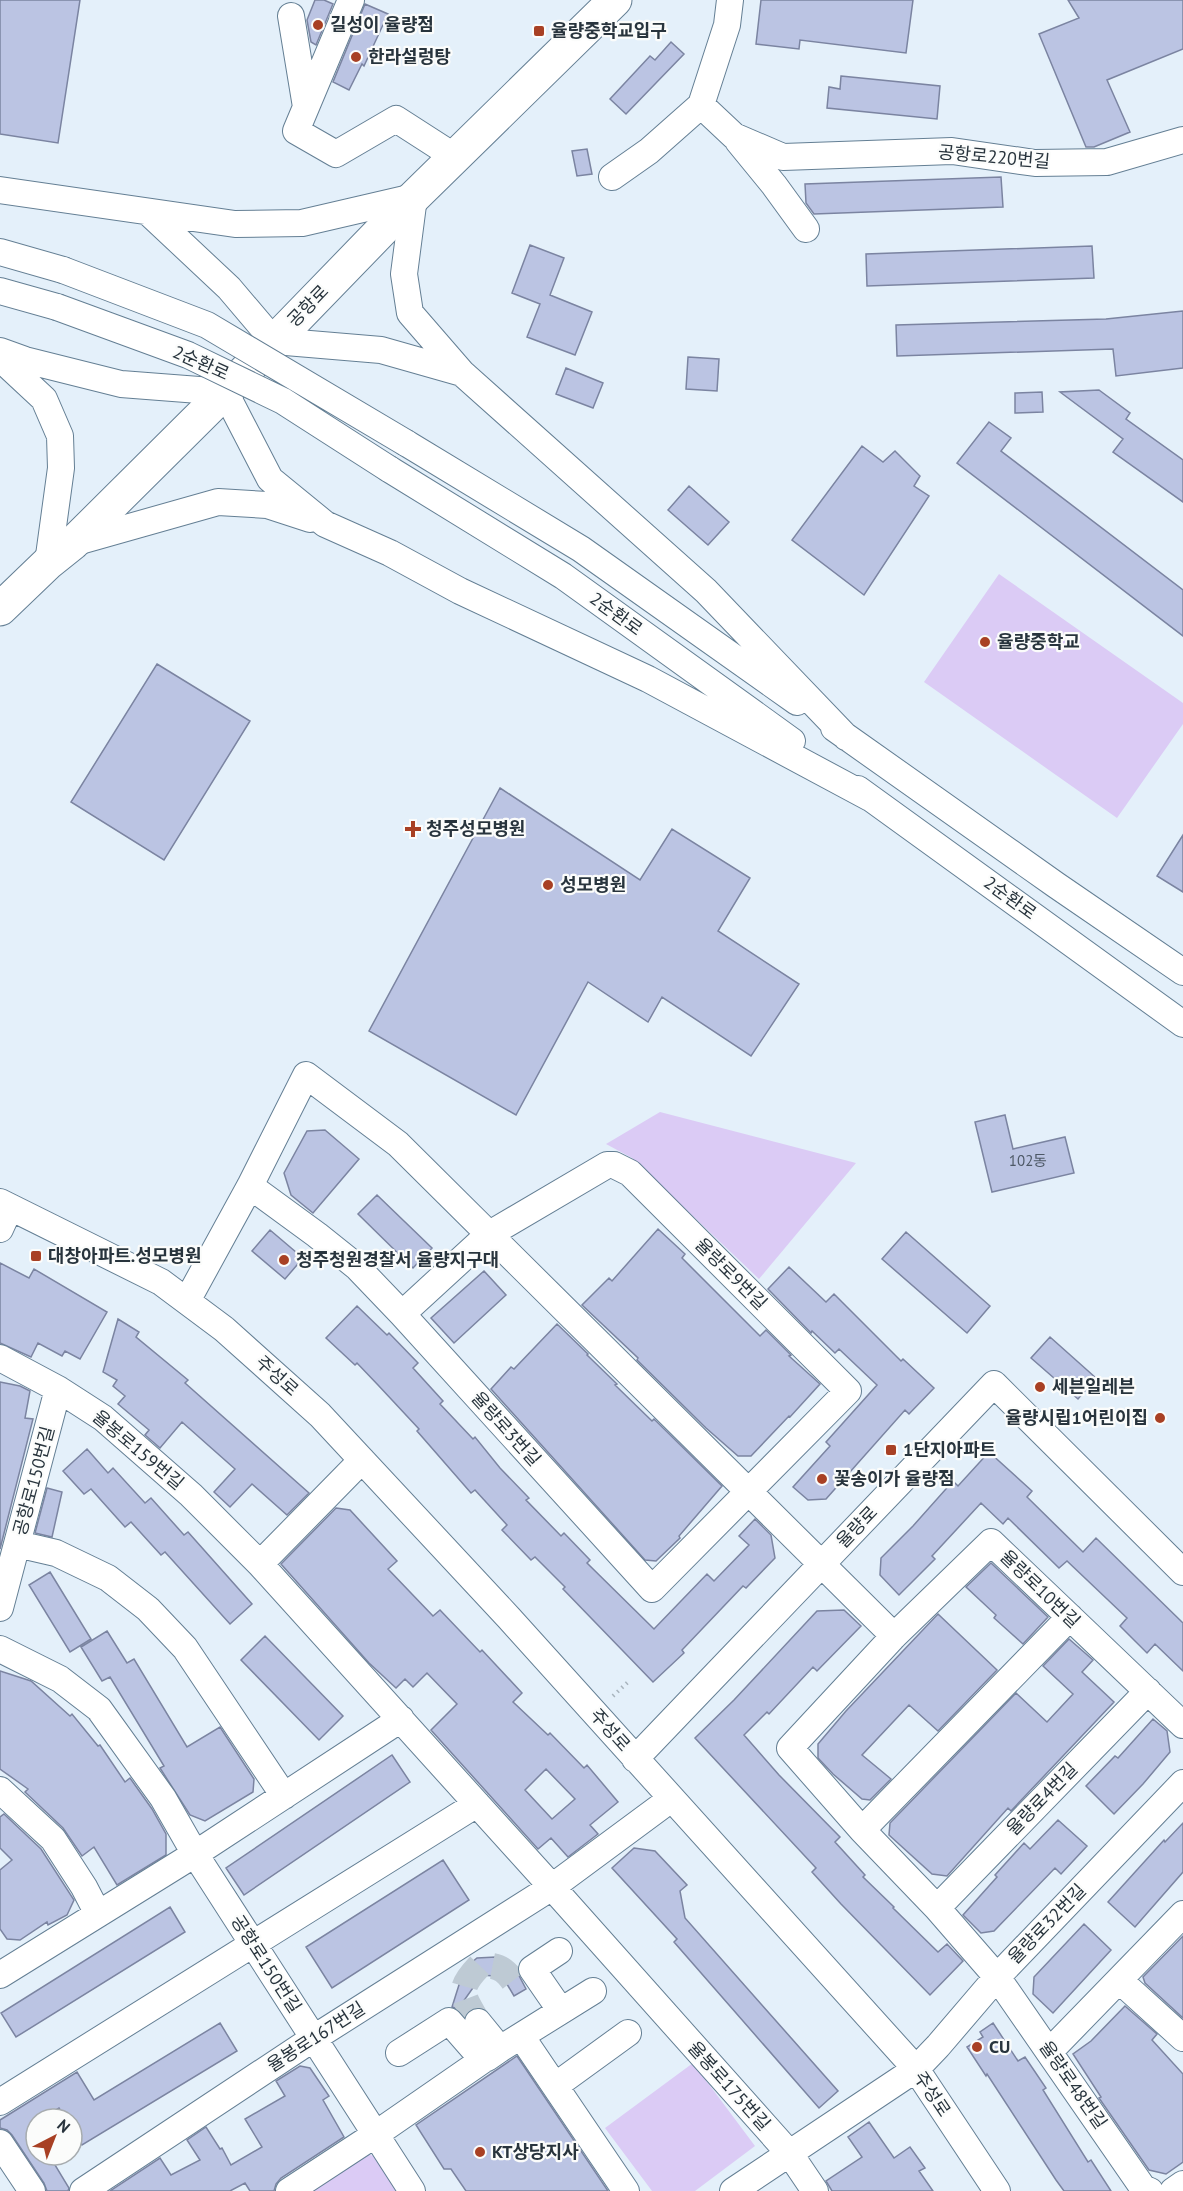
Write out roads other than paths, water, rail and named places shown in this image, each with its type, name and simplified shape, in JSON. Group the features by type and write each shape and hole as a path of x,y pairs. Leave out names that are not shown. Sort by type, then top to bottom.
{"main road":[{"name":"공항로","path":"0,609 48,563 73,543 225,392 414,197 615,0"}],"street":[{"path":"351,0 296,131 336,154 396,118 455,157"},
{"path":"612,177 649,151 701,105 728,25 730,0"},
{"path":"291,16 306,107"},
{"name":"공항로220번길","path":"701,105 734,136 806,229"},
{"name":"공항로220번길","path":"734,136 783,158 952,151 1035,163 1107,162 1183,140"},
{"path":"0,190 236,224 302,223 414,197 404,274 410,313 462,373 706,591 846,737"},
{"path":"148,212 229,288 274,341 381,351 462,373"},
{"name":"2순환로","path":"0,252 63,270 207,325 406,442 581,549 1046,879 1183,972"},
{"name":"2순환로","path":"0,291 57,308 188,355 283,401 389,470 563,576 1183,1024"},
{"path":"0,351 25,360 121,384 225,392 270,479 325,524"},
{"path":"0,358 44,399 60,436 61,468 48,563"},
{"path":"73,543 218,502 267,505 325,524 390,553 460,591 648,679 870,798"},
{"path":"187,1301 250,1186 306,1075 398,1144 894,1636 790,1748 997,1977"},
{"name":"율량로9번길","path":"488,1235 607,1165 630,1173 848,1391 748,1490"},
{"name":"율량로3번길","path":"250,1186 357,1267 652,1589 748,1490"},
{"name":"주성로","path":"3,1213 161,1282 224,1329 320,1415 501,1609 916,2069 997,2191"},
{"path":"402,1314 488,1235"},
{"name":"율봉로159번길","path":"0,1358 58,1389 103,1418 191,1495 260,1563"},
{"name":"율량로","path":"635,1759 994,1384 1183,1572"},
{"name":"공항로150번길","path":"0,1608 58,1389"},
{"path":"362,1461 260,1563 552,1887"},
{"name":"율량로10번길","path":"894,1636 991,1542 1183,1725"},
{"path":"17,1544 56,1553 108,1578 148,1609 185,1647 284,1796"},
{"path":"862,1830 1070,1617"},
{"name":"공항로150번길","path":"0,1649 60,1679 99,1709 163,1798 195,1854 412,2191"},
{"name":"율량로4번길","path":"937,1908 1148,1691"},
{"path":"3,1968 98,1914 195,1854 401,1719"},
{"name":"율량로32번길","path":"916,2069 997,1977 1183,1783"},
{"path":"0,1790 53,1839 84,1887 98,1914"},
{"name":"율봉로167번길","path":"83,2191 314,2038 552,1887 671,1799"},
{"path":"0,2102 477,1804"},
{"name":"율봉로175번길","path":"552,1887 790,2154 815,2191"},
{"path":"1050,2051 1183,1914"},
{"path":"559,1951 532,1969 561,2011"},
{"name":"율량로48번길","path":"997,1977 1143,2188 1150,2191"},
{"path":"1119,1980 1183,2038"},
{"path":"289,2191 501,2048 593,1992"},
{"path":"399,2053 448,2021 501,2048 555,2086 626,2191"},
{"path":"478,2022 501,2048"},
{"path":"555,2086 627,2033"},
{"path":"733,2191 916,2069"},
{"path":"0,2143 32,2191"},
{"path":"1173,2191 1183,2184"}],"tunnel":[{"path":"478,2022 468,2005 464,1992 467,1981 480,1965 493,1966 502,1970 517,1986"}],"place":[{"name":"길성이 율량점","path":"318,25"},
{"name":"율량중학교입구","path":"539,31"},
{"name":"한라설렁탕","path":"356,57"},
{"name":"율량중학교","path":"985,642"},
{"name":"청주성모병원","path":"413,829"},
{"name":"성모병원","path":"548,885"},
{"name":"대창아파트.성모병원","path":"36,1256"},
{"name":"청주청원경찰서 율량지구대","path":"284,1260"},
{"name":"세븐일레븐","path":"1040,1387"},
{"name":"율량시립1어린이집","path":"1160,1418"},
{"name":"1단지아파트","path":"891,1450"},
{"name":"꽃송이가 율량점","path":"822,1479"},
{"name":"CU","path":"977,2047"},
{"name":"KT상당지사","path":"480,2152"}]}
